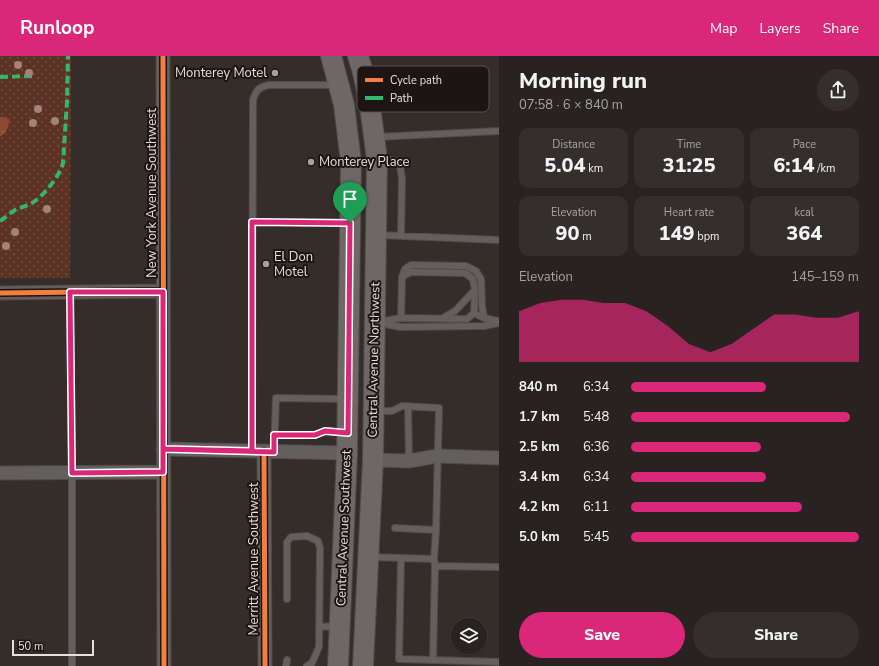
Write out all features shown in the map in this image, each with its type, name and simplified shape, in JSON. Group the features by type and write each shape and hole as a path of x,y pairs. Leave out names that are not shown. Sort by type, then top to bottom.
{"main road":[{"name":"Central Avenue Southwest","path":"331,56 344,105 351,162 348,433 338,666"},
{"name":"Central Avenue Northwest","path":"358,56 361,66"},
{"name":"Central Avenue Northwest","path":"364,666 374,411 377,159 371,112"}],"street":[{"name":"New York Avenue Southwest","path":"163,56 164,666"},
{"path":"0,293 163,292"},
{"path":"163,449 347,453"},
{"name":"Merritt Avenue Southwest","path":"263,451 266,666"},
{"path":"373,460 409,461 437,456 499,458"},
{"path":"0,473 163,472"}],"lane":[{"path":"263,451 252,222 255,95 262,86 268,85 339,85"},
{"path":"374,137 499,131"},
{"path":"377,159 395,160 400,165 402,179 401,236"},
{"path":"252,222 350,223"},
{"path":"376,235 499,240"},
{"path":"400,318 402,277 405,269 411,265 466,266 476,271 481,279 484,318"},
{"path":"375,322 400,318 467,319 474,313 475,290 473,279 465,273 411,272 402,277"},
{"path":"426,327 455,311 475,290"},
{"path":"70,292 72,666"},
{"path":"474,313 484,318 499,322"},
{"path":"375,322 400,327 484,326 499,322"},
{"path":"263,451 274,435 276,398 348,399"},
{"path":"374,411 392,411 402,406 439,408 432,660"},
{"path":"408,406 409,461"},
{"path":"274,435 315,435 325,431 348,433"},
{"path":"395,528 436,530"},
{"path":"287,600 287,542 291,537 307,536 318,541 320,548 319,647 312,663 307,666"},
{"path":"369,557 434,559"},
{"path":"401,558 399,659 499,662"},
{"path":"435,566 499,567"},
{"path":"319,627 340,626"}],"shaded area":[{"path":"0,56 71,56 70,278 0,278"}],"green space":[{"path":"0,117 9,119 9,124 7,129 0,137"}],"marked path":[{"path":"0,221 15,210 31,204 39,198 52,184 59,173 63,163 68,56"},
{"path":"0,77 32,76"}],"cycle path":[{"path":"163,56 164,666"},
{"path":"0,293 163,291"},
{"path":"264,451 265,666"}],"place":[{"name":"Monterey Motel","path":"275,73"},
{"name":"Monterey Place","path":"311,162"},
{"name":"El Don Motel","path":"266,264"}],"route":[{"path":"350,223 252,222 252,451 163,449 163,472 72,473 70,292 163,292 163,449 274,452 274,435 315,435 325,431 348,433 350,223"}]}
